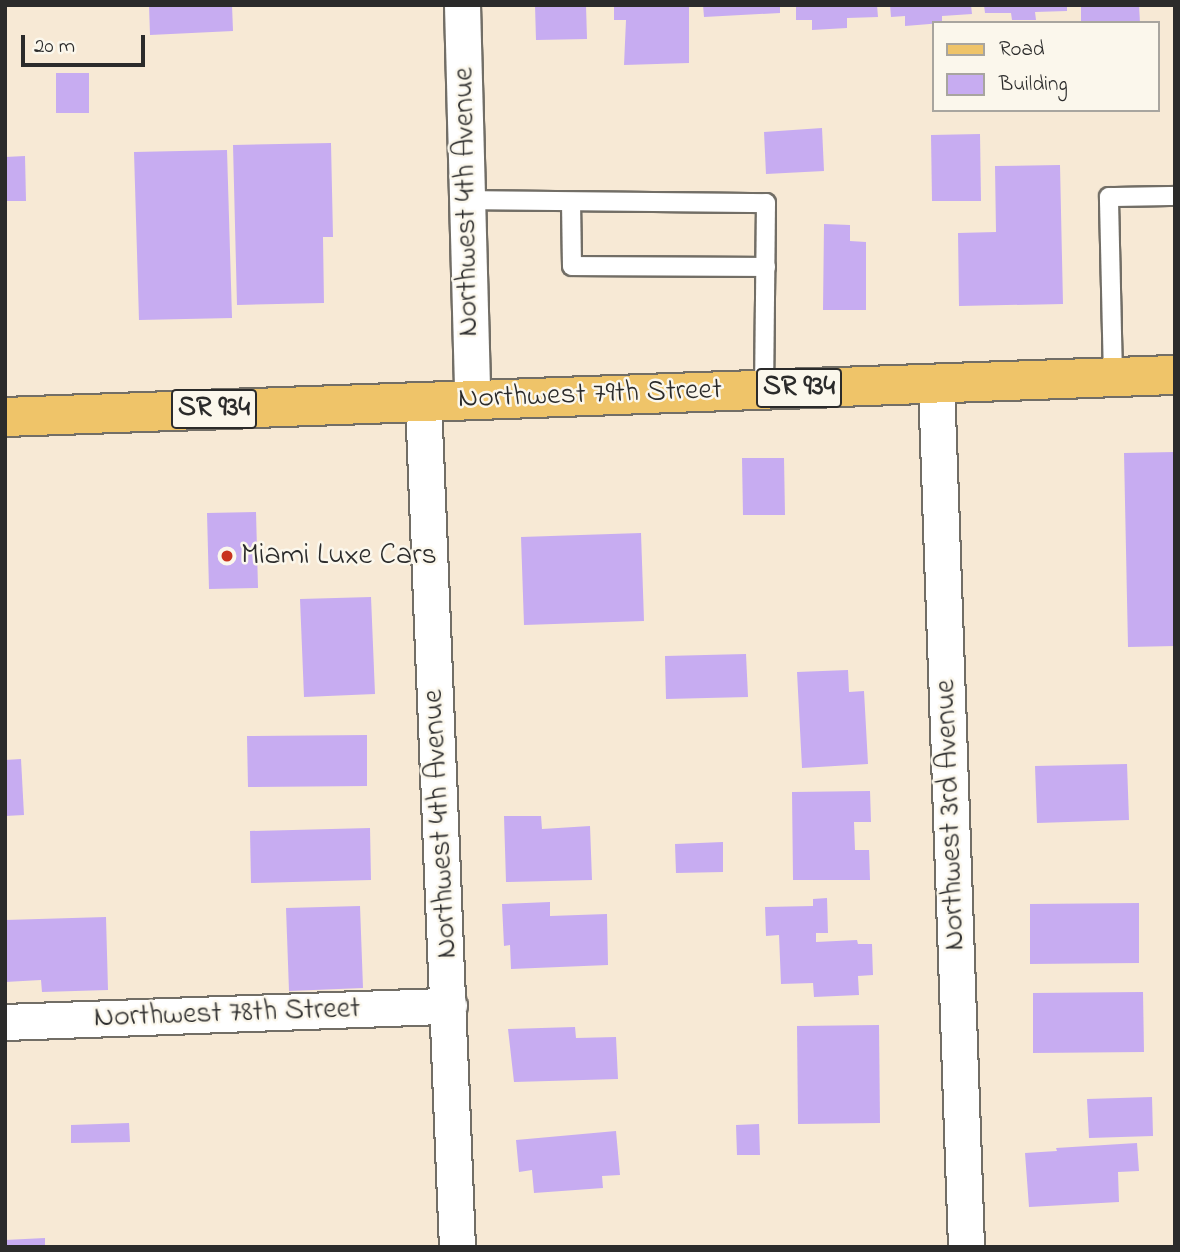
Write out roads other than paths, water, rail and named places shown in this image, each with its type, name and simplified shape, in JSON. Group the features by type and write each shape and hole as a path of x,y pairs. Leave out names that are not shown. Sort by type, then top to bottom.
{"main road":[{"name":"Northwest 79th Street","path":"5,416 1175,375"}],"street":[{"name":"Northwest 4th Avenue","path":"462,5 472,399"},
{"name":"Northwest 3rd Avenue","path":"936,383 965,1247"},
{"name":"Northwest 4th Avenue","path":"423,401 457,1247"},
{"name":"Northwest 78th Street","path":"5,1022 449,1006"}],"lane":[{"path":"1113,377 1109,197 1175,196"},
{"path":"467,200 766,203 764,390"},
{"path":"571,202 572,266 766,267"}],"place":[{"name":"Miami Luxe Cars","path":"227,556"}]}
